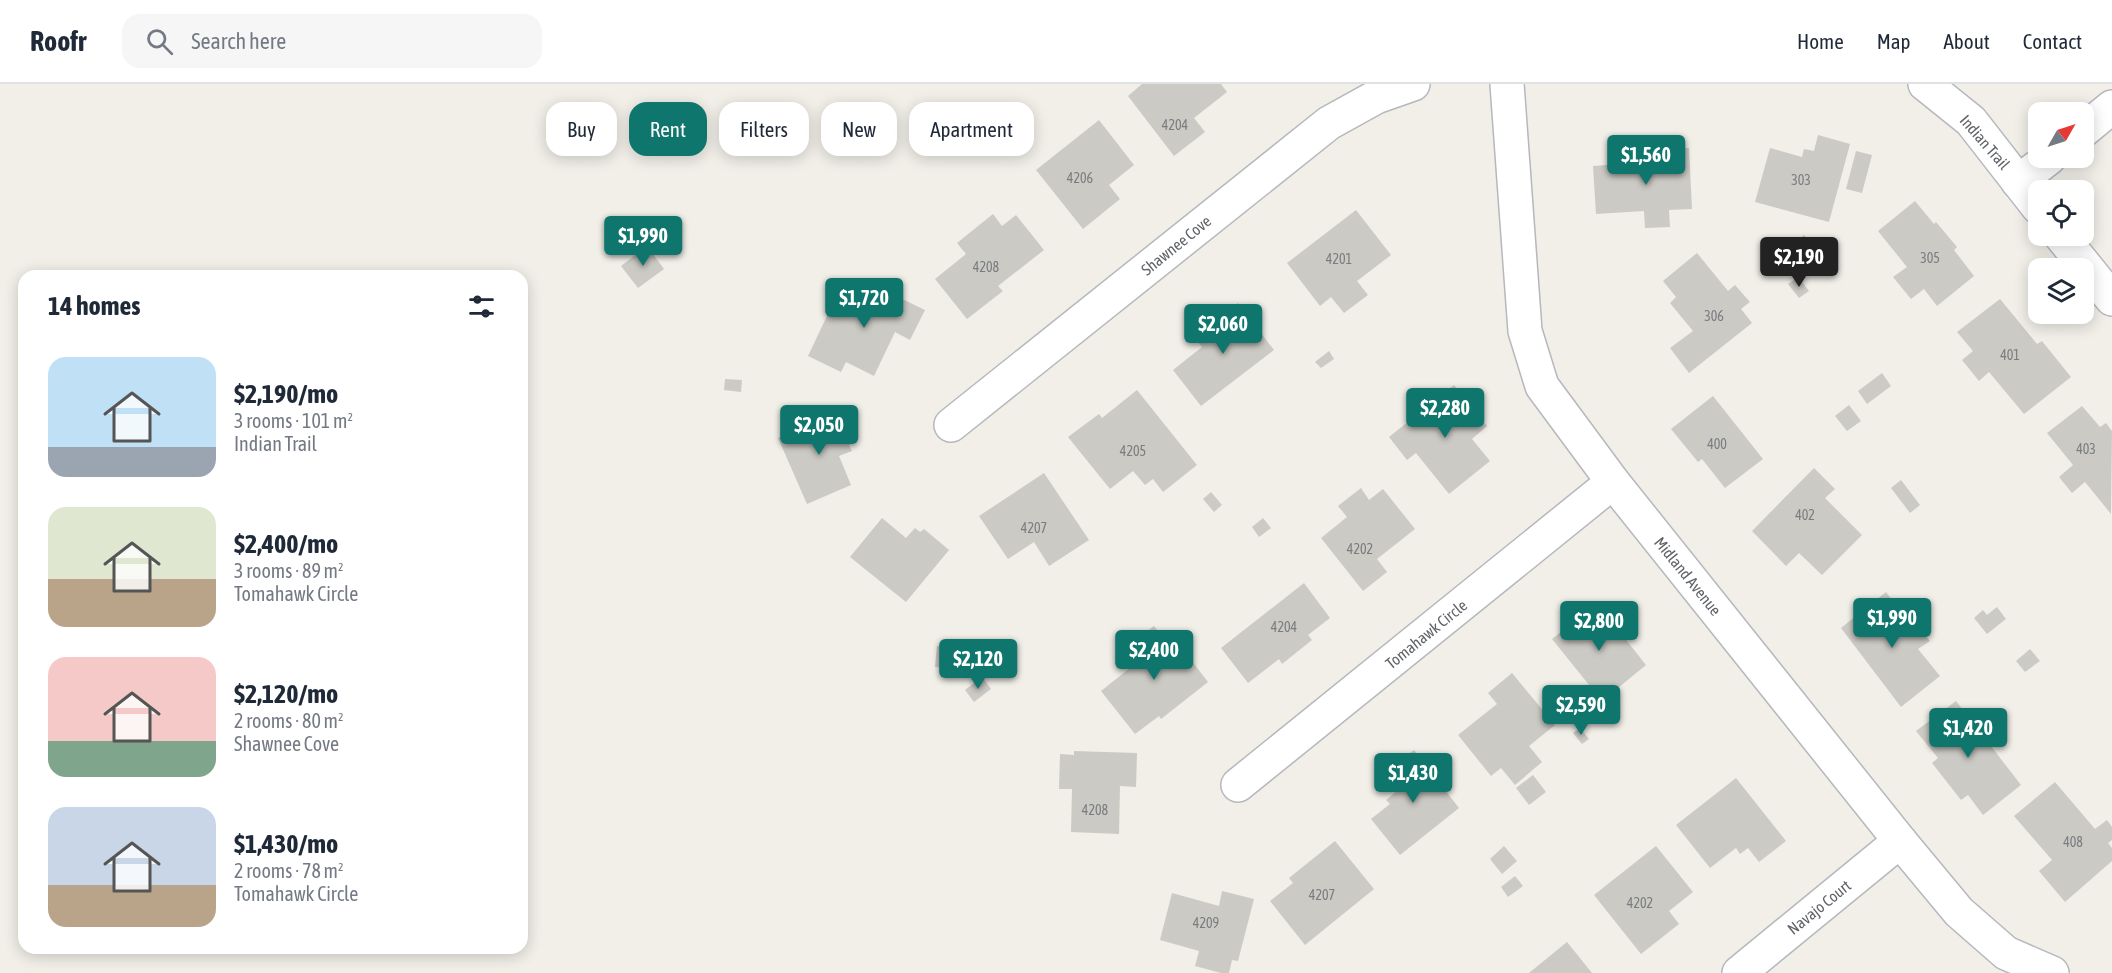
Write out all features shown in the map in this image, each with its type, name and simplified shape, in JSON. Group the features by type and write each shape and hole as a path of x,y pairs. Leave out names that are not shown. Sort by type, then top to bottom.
{"street":[{"name":"Shawnee Cove","path":"951,425 1329,123 1376,97 1413,84"},
{"name":"Midland Avenue","path":"1507,84 1525,331 1542,386 1613,482 1899,841 1959,912 2006,953 2052,973"},
{"name":"Indian Trail","path":"1925,84 1971,121 2028,194"},
{"path":"2094,122 2112,108"},
{"path":"2018,182 2036,168"},
{"path":"2069,246 2112,299"},
{"name":"Tomahawk Circle","path":"1238,785 1613,482"},
{"name":"Navajo Court","path":"1739,973 1899,841"}],"building":[{"path":"1142,84 1221,84 1227,92 1194,118 1205,132 1174,156 1128,96"},
{"path":"1099,120 1134,165 1109,185 1120,199 1083,229 1036,170"},
{"path":"1818,135 1850,144 1829,222 1755,202 1770,148 1802,157 1804,149 1814,151"},
{"path":"1689,148 1692,209 1669,210 1670,227 1645,228 1644,211 1596,214 1593,166 1618,164 1618,157 1652,155 1652,151"},
{"path":"1856,151 1872,155 1862,193 1846,189"},
{"path":"1915,201 1957,247 1954,250 1974,276 1937,306 1924,289 1911,299 1893,277 1907,267 1878,231"},
{"path":"1356,210 1391,255 1357,281 1368,295 1344,313 1331,297 1320,306 1287,263"},
{"path":"993,214 1002,226 1016,215 1044,250 998,286 1003,291 967,319 935,279 966,254 957,243"},
{"path":"1804,235 1814,247 1784,271 1774,260"},
{"path":"647,246 664,269 638,288 621,266"},
{"path":"1697,253 1728,291 1735,285 1750,302 1741,309 1752,323 1689,373 1670,348 1693,331 1670,303 1676,297 1663,281"},
{"path":"1798,277 1809,291 1799,298 1788,284"},
{"path":"863,280 925,310 910,340 895,332 874,376 846,362 841,372 808,356 834,301 850,309"},
{"path":"2000,299 2037,344 2042,341 2071,377 2024,414 1989,372 1979,381 1962,360 1973,351 1957,332"},
{"path":"1238,303 1274,350 1201,406 1173,370 1202,347 1197,341 1211,330 1208,326"},
{"path":"1329,351 1334,359 1321,368 1315,362"},
{"path":"1882,373 1891,386 1867,404 1858,391"},
{"path":"725,379 742,380 741,392 724,390"},
{"path":"1454,385 1487,426 1472,439 1490,461 1449,494 1416,453 1407,460 1389,437"},
{"path":"1137,390 1197,465 1163,492 1153,479 1145,485 1133,471 1110,489 1068,437 1099,414 1102,418"},
{"path":"1713,396 1763,459 1725,488 1702,459 1698,462 1671,429"},
{"path":"1849,405 1861,421 1847,431 1835,416"},
{"path":"2082,406 2100,427 2106,423 2112,431 2111,514 2085,482 2072,493 2059,477 2073,465 2047,433"},
{"path":"839,411 853,443 849,445 852,451 839,456 851,485 807,504 778,438"},
{"path":"1814,468 1835,489 1825,498 1862,535 1822,575 1799,553 1786,566 1752,531"},
{"path":"1044,473 1089,540 1049,566 1034,542 1008,559 979,516"},
{"path":"1901,480 1920,505 1910,513 1891,488"},
{"path":"1361,488 1369,500 1383,489 1415,529 1377,559 1387,572 1363,591 1321,538 1347,517 1338,506"},
{"path":"1211,492 1222,505 1214,512 1203,499"},
{"path":"882,518 906,538 915,528 920,532 924,529 949,550 906,602 850,557"},
{"path":"1263,518 1271,528 1259,537 1252,527"},
{"path":"1304,583 1330,618 1308,635 1312,640 1282,664 1279,659 1248,683 1221,648"},
{"path":"1886,592 1905,617 1897,622 1901,627 1912,619 1930,641 1918,649 1940,676 1901,707 1841,628"},
{"path":"1597,603 1646,665 1602,701 1552,639"},
{"path":"1997,607 2006,619 1987,634 1974,618 1983,610 1987,615"},
{"path":"1154,626 1164,639 1171,634 1208,682 1161,719 1159,716 1135,734 1101,691 1136,663 1125,648"},
{"path":"937,646 950,648 947,668 935,667"},
{"path":"2030,649 2040,661 2025,672 2016,661"},
{"path":"1512,673 1555,725 1529,746 1542,762 1515,785 1501,768 1491,776 1458,735 1497,704 1488,693"},
{"path":"982,677 991,689 974,702 965,690"},
{"path":"1956,701 2021,785 1983,815 1968,795 1961,800 1932,763 1938,758 1916,731"},
{"path":"1580,728 1589,739 1582,744 1573,733"},
{"path":"1414,750 1459,808 1400,855 1371,819 1390,804 1386,800 1398,790 1384,773"},
{"path":"1074,751 1137,753 1136,787 1120,786 1119,834 1071,832 1072,789 1059,789 1060,754 1074,755"},
{"path":"1533,775 1546,792 1529,805 1516,788"},
{"path":"1736,778 1786,841 1759,862 1748,848 1740,854 1736,848 1710,868 1676,825"},
{"path":"2055,782 2095,829 2107,820 2112,827 2112,840 2108,843 2112,848 2112,861 2065,902 2039,871 2052,860 2014,816"},
{"path":"1335,841 1374,889 1305,945 1270,901 1293,883 1289,878"},
{"path":"1504,846 1517,861 1502,874 1490,859"},
{"path":"1656,846 1693,892 1669,911 1679,924 1641,954 1594,895"},
{"path":"1515,876 1523,886 1508,897 1501,887"},
{"path":"1222,891 1254,899 1238,961 1232,960 1229,973 1195,966 1199,951 1160,940 1172,893 1219,906"},
{"path":"1567,942 1592,973 1529,973"}]}
